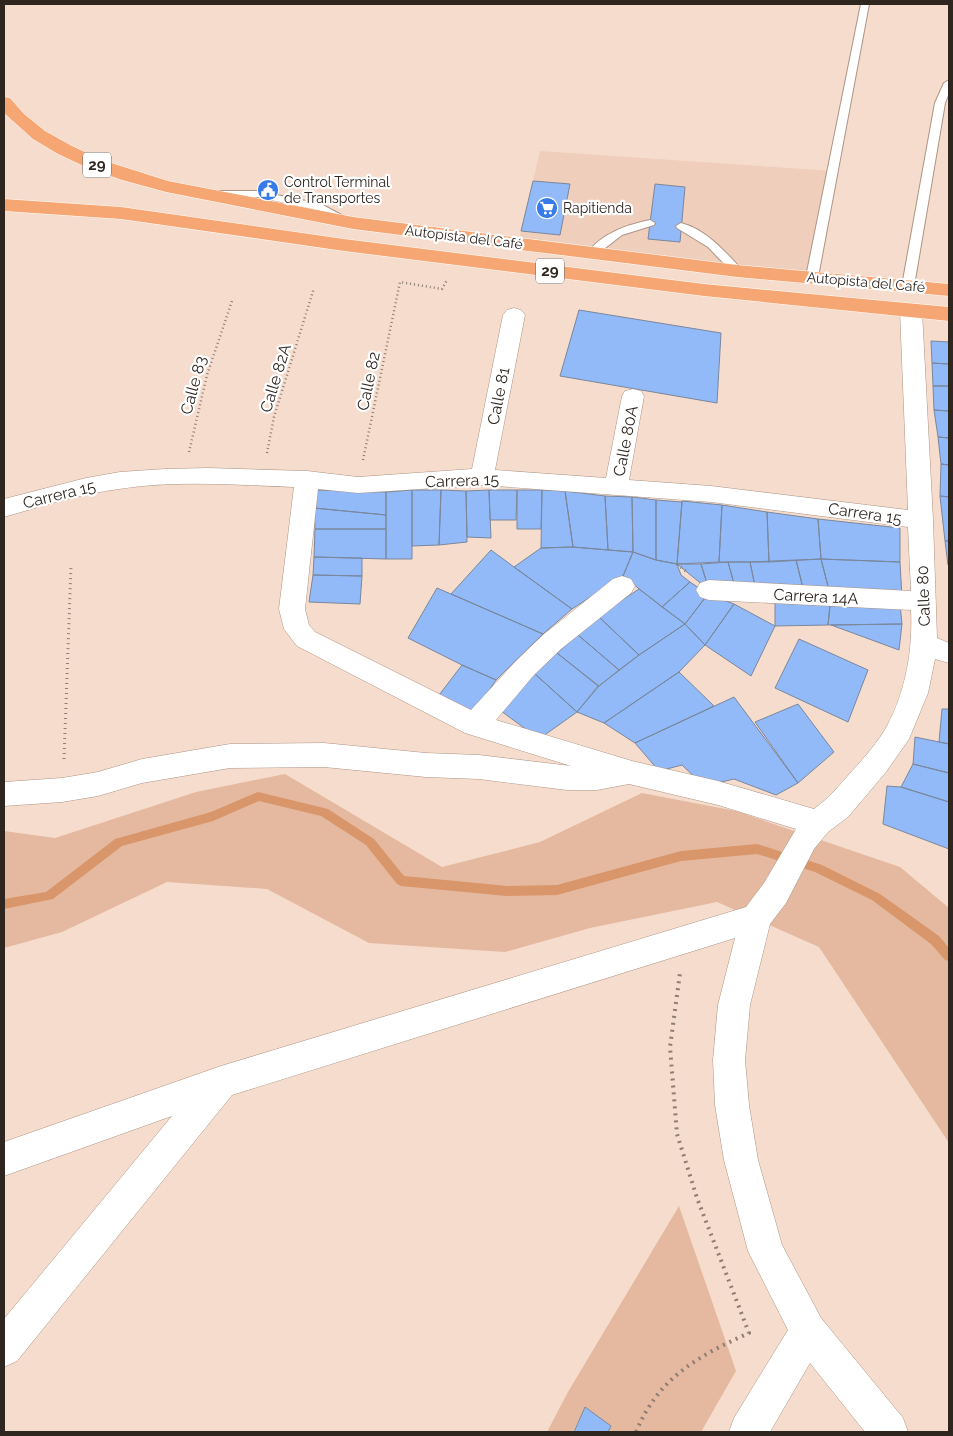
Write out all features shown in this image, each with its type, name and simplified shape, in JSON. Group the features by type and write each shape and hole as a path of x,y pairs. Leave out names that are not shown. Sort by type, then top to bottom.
{"highway":[{"name":"Autopista del Café","path":"4,102 18,118 39,134 65,150 95,164 166,186 206,194 352,223 737,271 949,290"},
{"name":"Autopista del Café","path":"4,205 121,213 458,260 704,290 912,312 949,314"}],"street":[{"name":"Calle 80","path":"811,831 838,808 876,764 899,731 914,693 922,661 924,630 921,520 912,312"},
{"name":"Calle 81","path":"482,477 514,315"},
{"name":"Calle 80A","path":"616,486 633,396"},
{"name":"Carrera 15","path":"4,508 86,486 120,480 184,477 262,477 307,478 358,485 482,477 711,494 921,520"},
{"path":"307,478 292,609 297,629 306,638 475,725 632,773 718,793 811,831 765,906 734,1005 729,1060 732,1105 741,1160 766,1251 808,1331 888,1432"},
{"path":"475,725 524,669 552,642 622,586"},
{"name":"Carrera 14A","path":"709,590 923,602"},
{"path":"923,644 949,653"},
{"path":"4,794 62,790 230,756 324,755 426,765 479,767 567,778 597,778 632,773"},
{"path":"4,1159 221,1082 694,936 765,906"},
{"path":"4,1348 221,1082"},
{"path":"748,1432 808,1331"}],"lane":[{"path":"812,277 865,4"},
{"path":"908,286 940,104 949,83"},
{"path":"592,253 608,237 627,228 650,223"},
{"path":"682,226 718,249 737,271"}],"path":[{"name":"Calle 82","path":"358,485 400,282"},
{"name":"Calle 82A","path":"262,477 274,417 314,288"},
{"name":"Calle 83","path":"184,477 197,408 215,347 232,301"},
{"path":"62,790 71,566"},
{"path":"636,1432 657,1394 676,1373 727,1343 749,1333 696,1198 677,1134 670,1047 681,967 694,936"}],"shaded area":[{"path":"540,151 833,171 812,277 518,244"},
{"path":"285,774 442,867 540,842 642,793 736,811 900,867 949,908 949,1143 819,947 717,902 590,928 505,952 369,943 267,889 167,882 62,932 4,948 4,831 55,838 196,792"},
{"path":"679,1206 736,1371 701,1432 608,1432 610,1426 585,1407 573,1432 547,1432 568,1392"}],"building":[{"path":"533,181 570,184 560,235 521,231"},
{"path":"655,184 685,187 680,242 648,239"},
{"name":"Control Terminal de Transportes","path":"263,186 277,188 272,194 259,191"},
{"path":"316,197 328,199 324,204 313,202"},
{"path":"579,310 721,333 717,403 560,376"},
{"path":"931,341 949,342 949,364 932,363"},
{"path":"932,363 949,364 949,386 933,386"},
{"path":"933,386 949,386 949,411 934,410"},
{"path":"934,410 949,411 949,438 938,437"},
{"path":"938,437 949,438 949,465 941,464"},
{"path":"941,464 949,465 949,497 940,496"},
{"path":"317,490 386,492 386,515 314,508"},
{"path":"412,490 441,490 439,545 412,546"},
{"path":"412,490 412,559 386,559 386,492"},
{"path":"441,490 466,491 467,542 439,545"},
{"path":"489,490 517,490 516,520 490,520"},
{"path":"489,490 491,538 467,537 466,491"},
{"path":"517,490 542,490 541,529 517,529"},
{"path":"542,490 565,491 573,547 541,548"},
{"path":"565,491 605,496 608,550 573,547"},
{"path":"605,496 632,497 633,552 608,550"},
{"path":"940,496 949,497 949,541 945,541"},
{"path":"632,497 656,500 656,560 633,552"},
{"path":"656,500 682,502 677,564 656,560"},
{"path":"682,501 722,505 719,562 677,564"},
{"path":"722,505 767,512 769,562 719,562"},
{"path":"314,508 386,515 386,529 315,529"},
{"path":"767,512 818,519 821,559 769,562"},
{"path":"818,519 900,528 900,562 821,559"},
{"path":"315,529 386,529 386,559 314,557"},
{"path":"945,541 949,541 949,565 948,565"},
{"path":"573,547 633,552 623,576 572,609 514,567 541,548"},
{"path":"491,550 572,609 543,634 451,594"},
{"path":"633,552 656,560 677,564 681,575 690,582 662,607 623,576"},
{"path":"314,557 362,558 362,576 313,575"},
{"path":"821,559 900,562 902,598 830,594"},
{"path":"821,559 830,594 804,592 796,560"},
{"path":"796,560 804,592 756,591 750,562"},
{"path":"728,562 750,562 756,591 736,591"},
{"path":"728,562 736,591 709,590 701,564"},
{"path":"677,564 701,564 709,590"},
{"path":"313,575 362,576 360,604 309,602"},
{"path":"690,582 708,594 685,624 662,607"},
{"path":"437,588 543,634 496,680 408,638"},
{"path":"639,589 685,624 639,655 598,616"},
{"path":"708,594 734,604 705,645 685,624"},
{"path":"775,601 830,605 828,625 775,626"},
{"path":"734,604 775,626 751,676 705,645"},
{"path":"900,604 902,624 828,625 830,605"},
{"path":"598,616 639,655 619,670 578,635"},
{"path":"685,624 705,645 679,672 604,723 577,712 599,686 639,655"},
{"path":"902,624 899,650 831,625"},
{"path":"578,635 619,670 599,686 557,653"},
{"path":"799,639 868,670 848,722 775,688"},
{"path":"557,653 598,686 577,712 535,674"},
{"path":"462,665 496,680 471,718 436,699"},
{"path":"679,672 714,706 635,743 604,723"},
{"path":"535,674 577,712 539,739 497,708"},
{"path":"734,697 798,783 776,795 734,779 704,786 682,765 659,771 635,743"},
{"path":"798,704 834,752 798,783 755,722"},
{"path":"942,709 949,709 949,744 939,742"},
{"path":"915,737 949,744 949,773 913,764"},
{"path":"913,764 949,773 949,802 901,787"},
{"path":"887,786 901,787 949,802 949,849 883,824"},
{"path":"585,1407 611,1426 608,1432 574,1432"}],"waterway":[{"path":"4,904 49,896 119,842 213,816 258,796 324,812 370,842 401,881 507,891 557,890 681,856 757,849 818,868 876,897 935,940 949,956"}],"place":[{"name":"Control Terminal de Transportes","path":"268,190"},
{"name":"Rapitienda","path":"547,208"}]}
